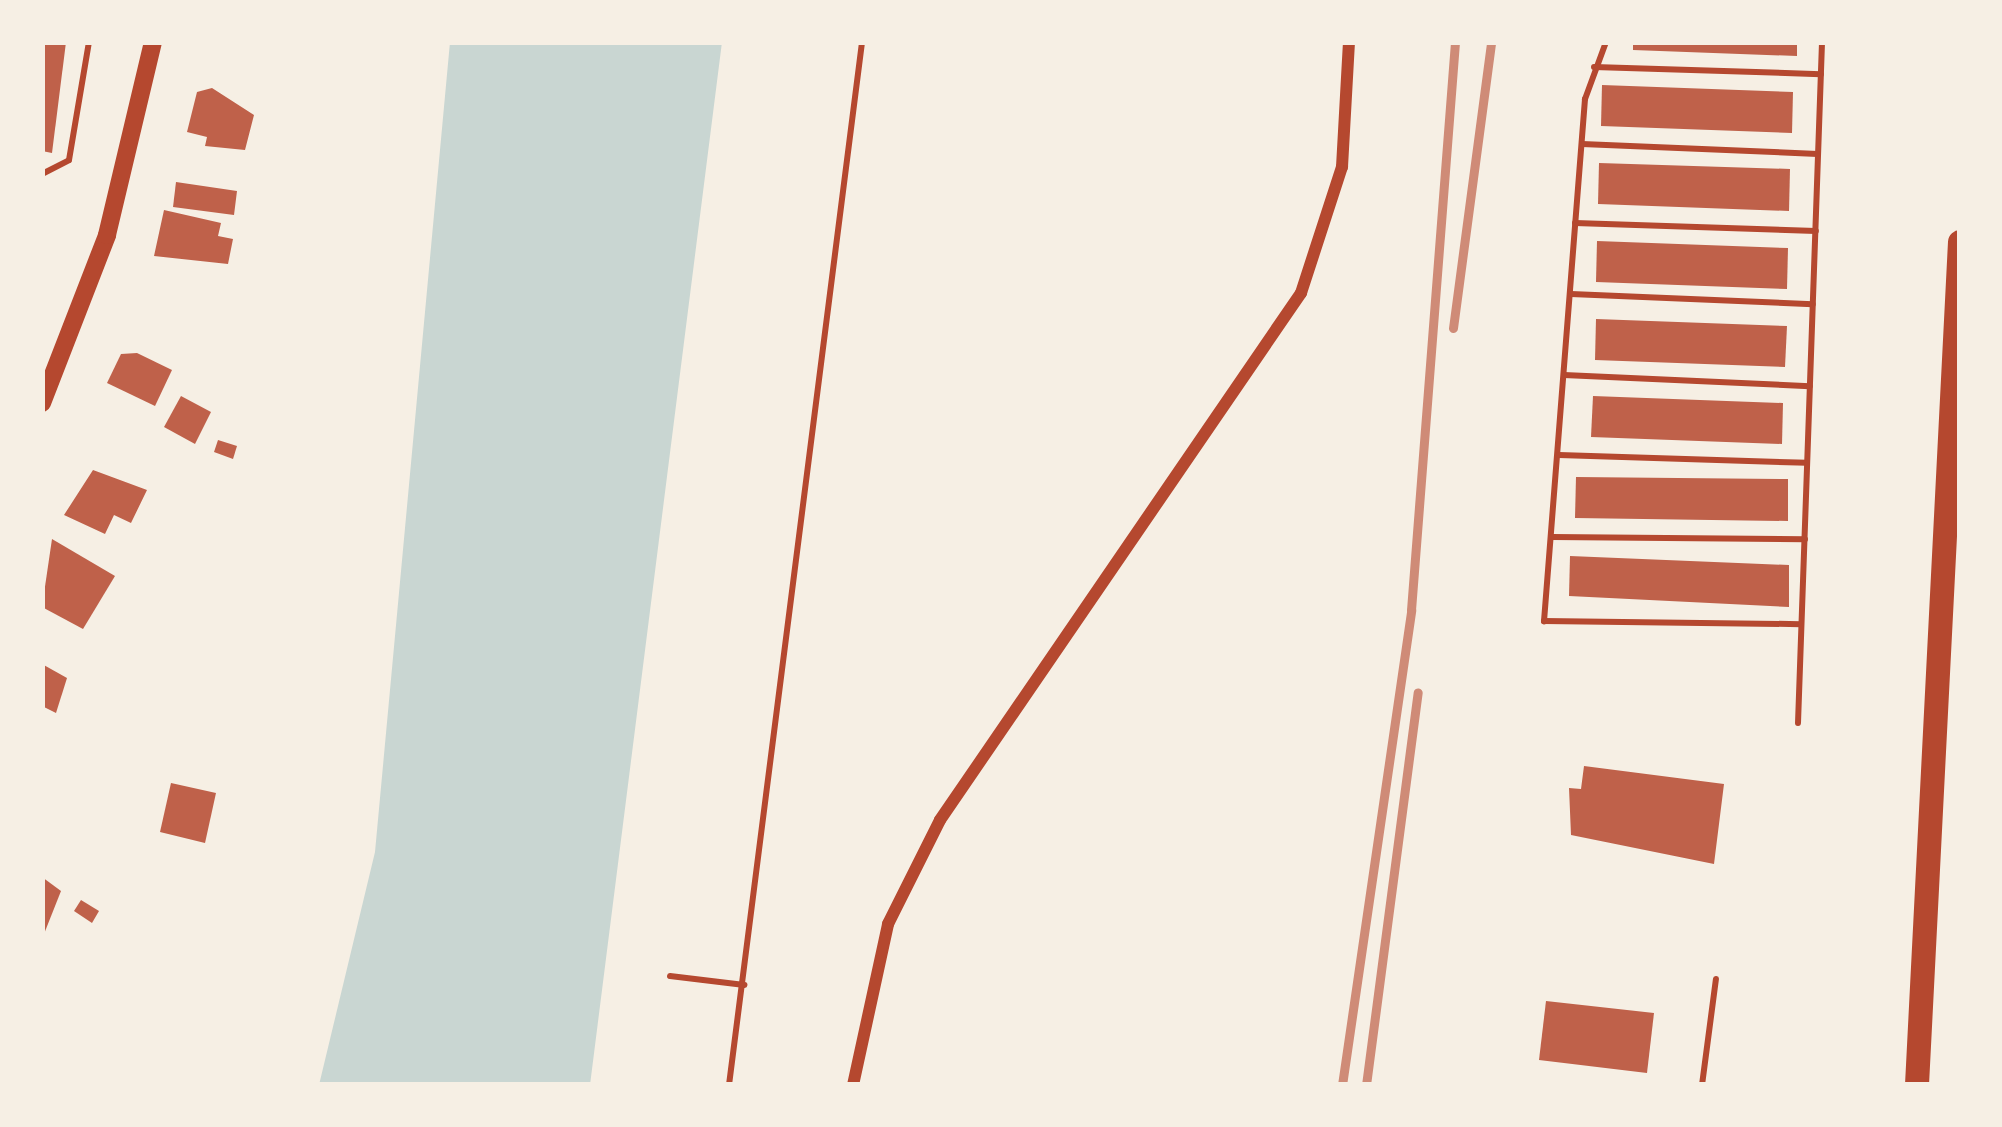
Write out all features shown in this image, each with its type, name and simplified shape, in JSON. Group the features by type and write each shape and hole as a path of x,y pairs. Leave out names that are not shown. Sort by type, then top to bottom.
{"highway":[{"path":"1917,1085 1960,242"}],"main road":[{"path":"42,403 107,235 153,42"}],"street":[{"path":"853,1085 871,977 940,820 1301,293 1342,167 1349,42"}],"lane":[{"path":"42,174 68,160 89,42"},
{"path":"1606,42 1594,68 1581,143 1544,621 1802,624"},
{"path":"1798,723 1822,42"},
{"path":"1594,68 1821,74"},
{"path":"1581,143 1818,154"},
{"path":"1575,223 1816,232"},
{"path":"1570,294 1813,304"},
{"path":"1564,376 1810,386"},
{"path":"1558,455 1808,464"},
{"path":"1552,537 1805,539"},
{"path":"1702,1085 1716,979"}],"path":[{"path":"730,1085 862,42"},
{"path":"670,976 744,985"}],"shaded area":[{"path":"450,42 722,42 590,1085 319,1085 375,852"}],"building":[{"path":"42,42 66,42 52,153 42,151"},
{"path":"1633,42 1797,42 1797,56 1633,50"},
{"path":"1602,85 1793,92 1792,133 1601,126"},
{"path":"212,88 254,115 245,150 205,146 207,137 187,132 197,92"},
{"path":"1599,163 1790,169 1789,211 1598,204"},
{"path":"176,182 237,191 234,215 173,207"},
{"path":"164,210 221,223 218,236 233,239 228,264 154,256"},
{"path":"1597,241 1788,248 1787,289 1596,282"},
{"path":"1596,319 1787,326 1785,367 1595,360"},
{"path":"137,353 172,370 155,406 107,383 121,354"},
{"path":"181,396 211,412 195,444 164,427"},
{"path":"1593,396 1783,403 1782,444 1591,437"},
{"path":"218,440 237,446 233,459 214,452"},
{"path":"93,470 147,490 131,523 114,515 105,534 64,515"},
{"path":"1576,477 1788,479 1788,521 1575,518"},
{"path":"52,539 115,576 83,629 42,607"},
{"path":"1570,556 1789,565 1789,607 1569,596"},
{"path":"42,664 67,678 56,713 42,706"},
{"path":"1584,766 1724,784 1714,864 1571,835 1569,788 1581,789"},
{"path":"171,783 216,793 205,843 160,832"},
{"path":"42,877 61,891 42,939"},
{"path":"81,900 99,911 92,923 74,911"},
{"path":"1546,1001 1654,1013 1647,1073 1539,1060"}],"railway":[{"path":"1342,1085 1411,610 1455,42"},
{"path":"1453,328 1491,42"},
{"path":"1366,1085 1418,692"}]}
